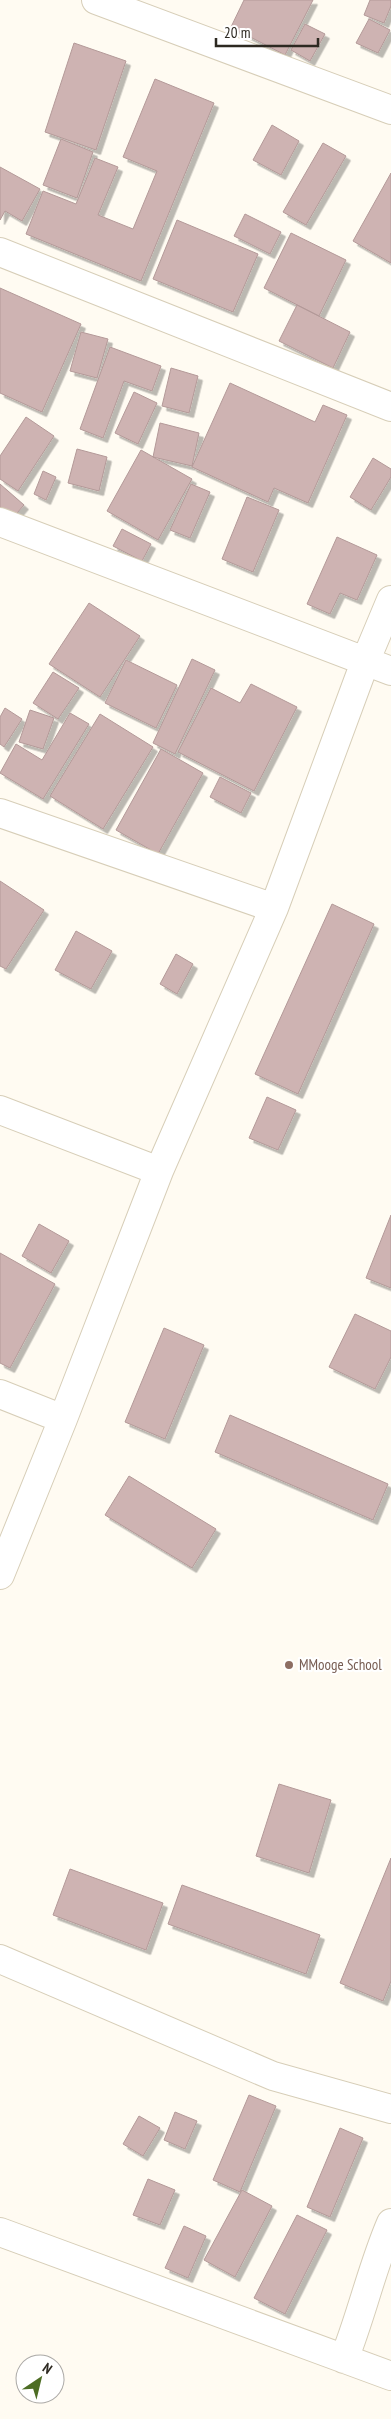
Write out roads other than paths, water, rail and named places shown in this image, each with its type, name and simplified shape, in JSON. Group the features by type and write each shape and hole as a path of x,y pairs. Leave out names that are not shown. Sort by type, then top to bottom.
{"street":[{"path":"96,0 391,110"},
{"path":"0,252 391,407"},
{"path":"0,522 391,671"},
{"path":"0,1575 159,1171 274,908 365,662 391,600"},
{"path":"0,813 274,908"},
{"path":"0,1110 159,1171"},
{"path":"0,1394 63,1419"},
{"path":"0,1959 273,2076 391,2109"},
{"path":"344,2359 356,2328 368,2284 391,2223"},
{"path":"0,2232 391,2376"}],"place":[{"name":"MMooge School","path":"289,1665"}]}
